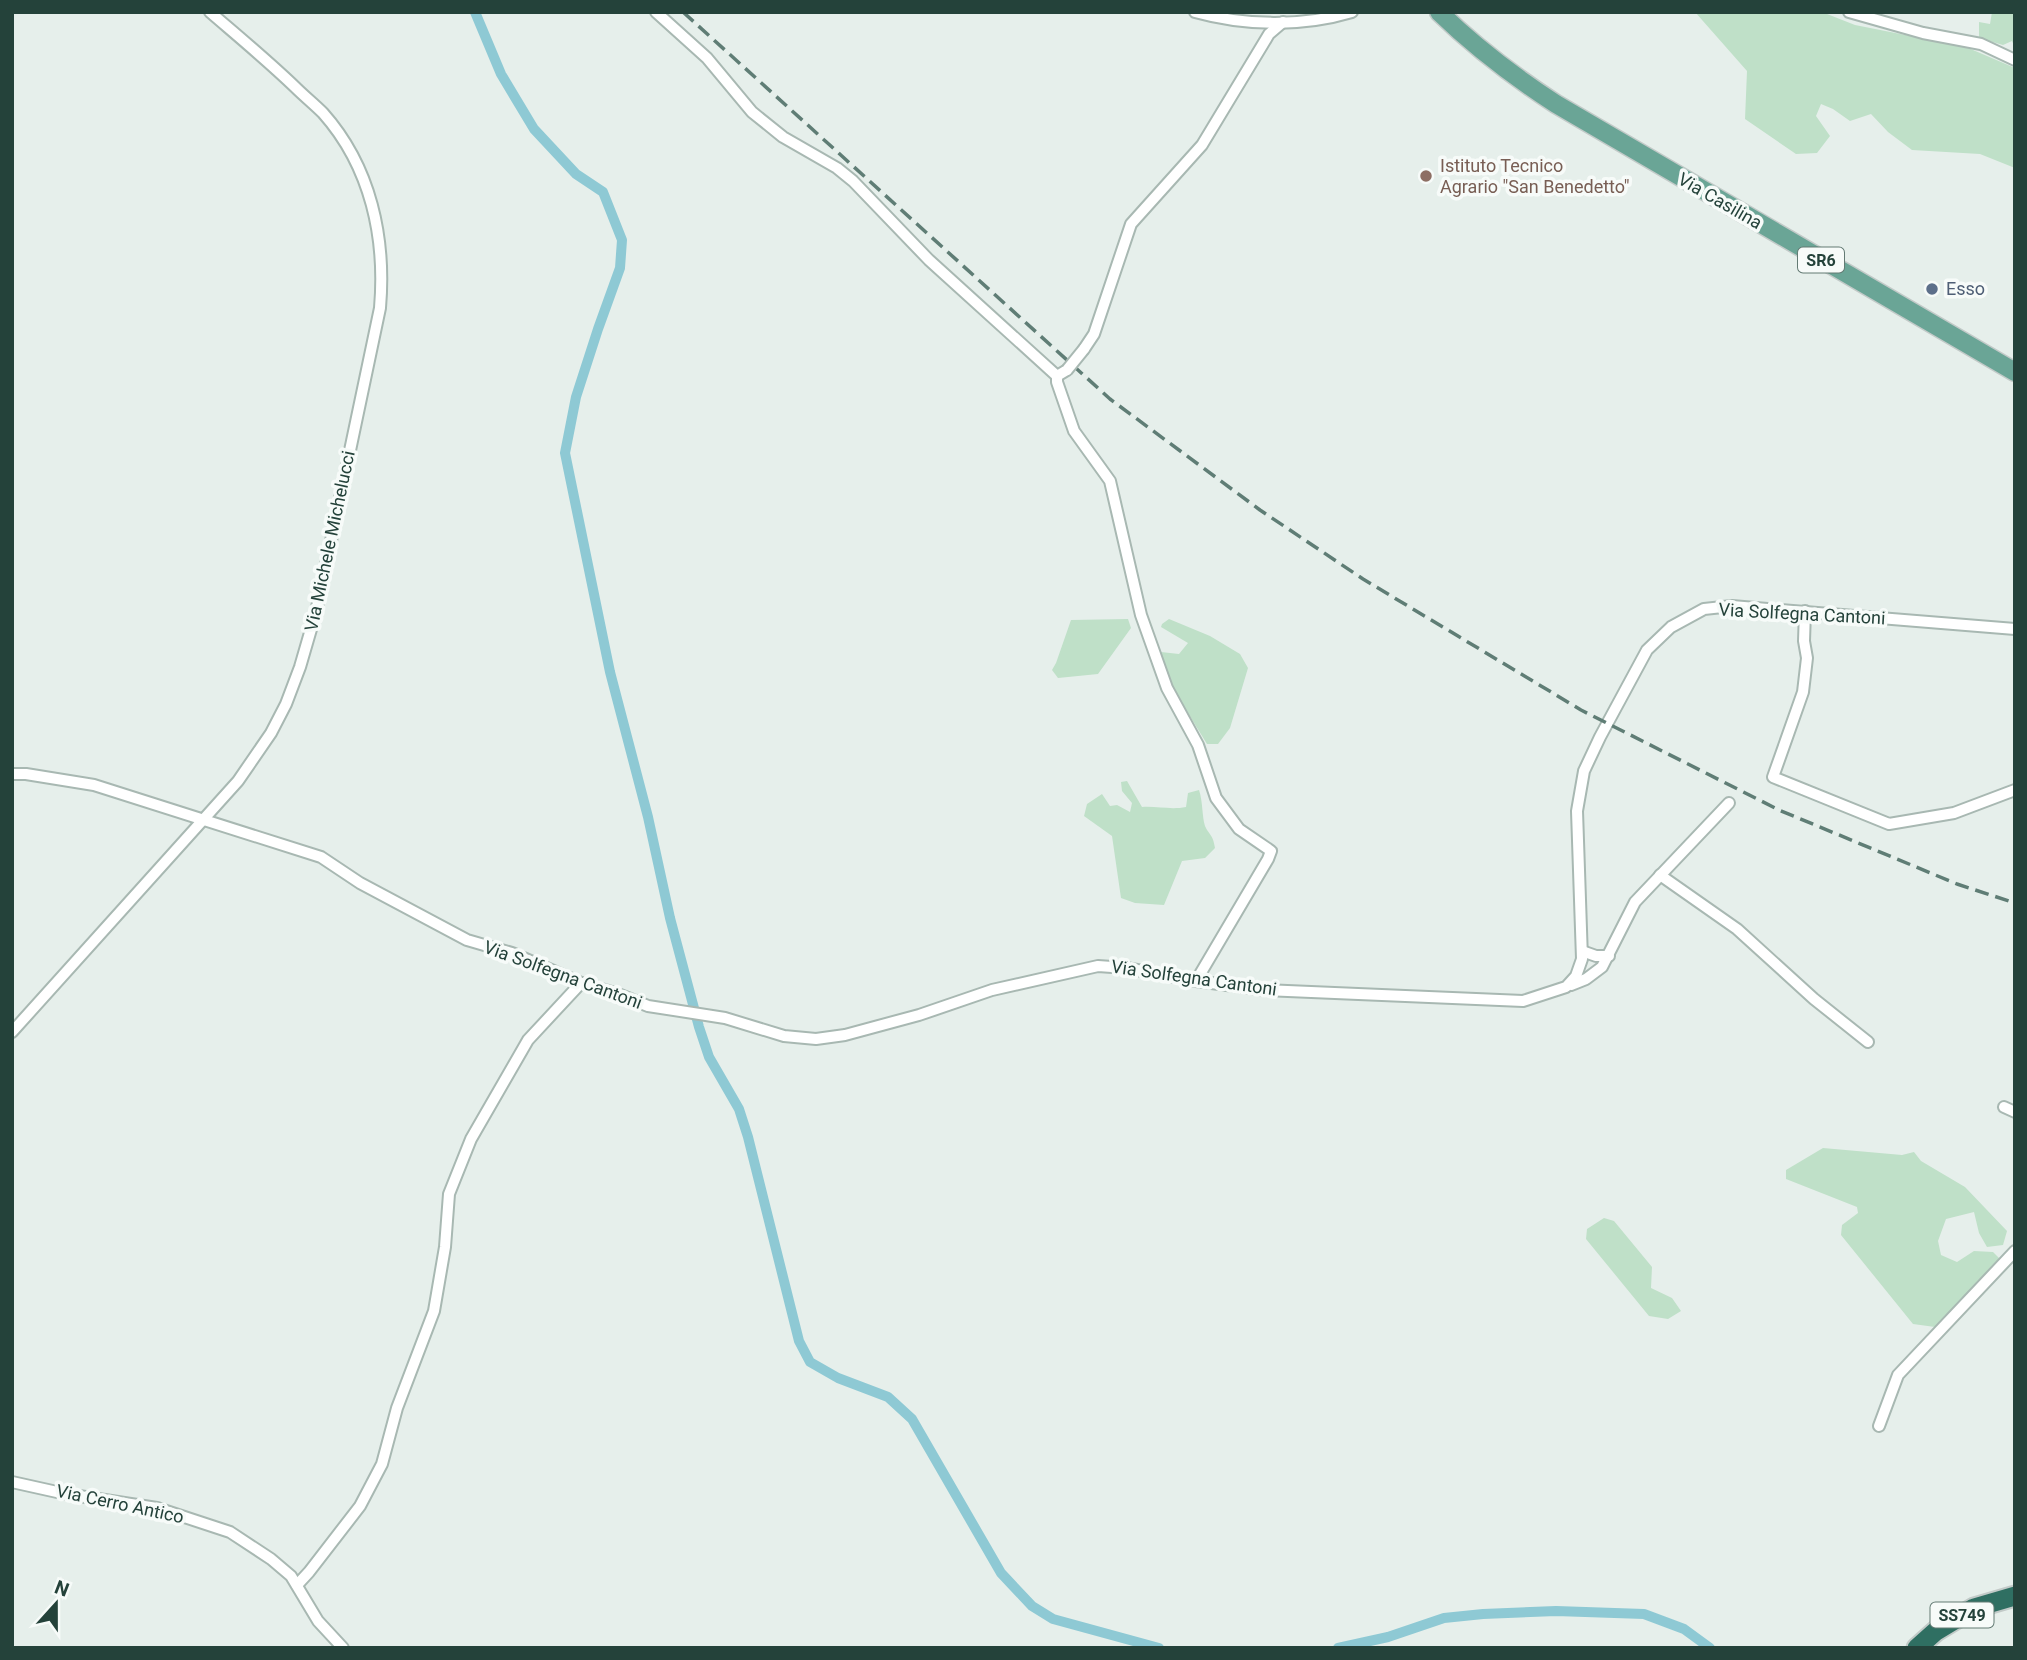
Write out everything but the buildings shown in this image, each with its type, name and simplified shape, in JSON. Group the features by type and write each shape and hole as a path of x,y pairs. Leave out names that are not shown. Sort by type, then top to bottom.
{"highway":[{"name":"SS749","path":"1917,1648 1936,1631 1974,1608 2015,1596"}],"main road":[{"name":"Via Casilina","path":"1439,12 1469,42 1510,74 1556,104 2015,372"}],"street":[{"name":"Via Michele Michelucci","path":"12,1032 238,781 271,733 286,704 316,612 380,308 380,239 370,194 351,152 323,113 210,12"},
{"path":"656,12 707,58 752,112 783,136 837,168 853,181 929,260 1062,373"},
{"path":"1195,12 1214,18 1250,22 1283,22 1352,12"},
{"path":"1849,12 1923,33 1981,44 2015,60"},
{"path":"1196,981 1268,859 1270,851 1238,829 1216,798 1198,745 1167,688 1144,625 1110,481 1074,432 1057,382 1094,334 1131,224 1202,145 1269,34 1283,22"},
{"name":"Via Solfegna Cantoni","path":"12,774 94,785 321,857 360,883 467,940 512,953 581,983 648,1006 725,1018 784,1036 816,1039 845,1035 919,1015 992,990 1098,966 1265,990 1523,1001 1566,988 1576,976 1582,959 1577,811 1584,771 1647,650 1671,627 1704,609 1732,607 2015,629"},
{"path":"1804,611 1807,658 1803,691 1773,777 1889,824 1954,813 2015,790"},
{"path":"1566,988 1586,979 1602,967 1635,902 1729,803"},
{"path":"1660,875 1737,929 1814,999 1868,1042"},
{"path":"1582,951 1596,956 1609,956"},
{"path":"297,1585 360,1506 382,1464 397,1408 434,1311 445,1247 449,1194 471,1139 528,1040 581,983"},
{"path":"1879,1426 1898,1375 2015,1251"},
{"name":"Via Cerro Antico","path":"12,1482 66,1494 157,1508 230,1532 291,1576 318,1621 343,1648"}],"green space":[{"path":"1695,12 1822,12 1855,25 1966,47 2015,68 2015,168 1980,154 1912,150 1888,132 1871,114 1850,121 1821,104 1816,116 1830,136 1817,153 1796,154 1745,119 1747,71"},
{"path":"1992,12 2015,12 2015,48 2012,41 2003,45 1979,38 1979,22 1990,24"},
{"path":"1128,619 1131,628 1098,674 1058,678 1052,670 1071,620"},
{"path":"1169,619 1210,636 1240,654 1248,668 1230,728 1218,744 1207,744 1164,674 1161,652 1179,654 1188,643 1161,627"},
{"path":"1127,781 1142,807 1186,807 1188,793 1199,790 1205,826 1215,848 1205,858 1182,861 1164,905 1135,903 1121,898 1112,836 1084,816 1087,804 1102,794 1110,806 1117,805 1130,812 1132,803 1122,791 1121,782"},
{"path":"1823,1148 1902,1155 1914,1152 1921,1161 1965,1187 2007,1231 2003,1245 1987,1247 1979,1233 1974,1212 1946,1219 1938,1241 1941,1255 1957,1262 1974,1251 1993,1252 2001,1260 1935,1327 1913,1324 1841,1235 1842,1225 1858,1213 1857,1207 1786,1179 1786,1170"},
{"path":"1604,1218 1614,1221 1652,1267 1651,1288 1672,1298 1681,1311 1668,1319 1649,1316 1586,1239 1587,1229"}],"waterway":[{"path":"475,12 501,74 534,129 576,174 603,192 622,240 620,268 576,397 565,453 610,672 648,817 670,918 709,1057 739,1109 748,1137 799,1341 810,1362 838,1378 888,1397 912,1419 1001,1573 1032,1606 1053,1619 1159,1648"},
{"path":"1338,1648 1388,1637 1444,1618 1556,1611 1644,1614 1684,1629 1710,1648"}],"railway":[{"path":"683,12 1110,399 1260,510 1363,579 1581,710 1779,810 1957,884 2015,903"}],"place":[{"name":"Istituto Tecnico Agrario \"San Benedetto\"","path":"1426,176"},
{"name":"Esso","path":"1932,289"}]}
